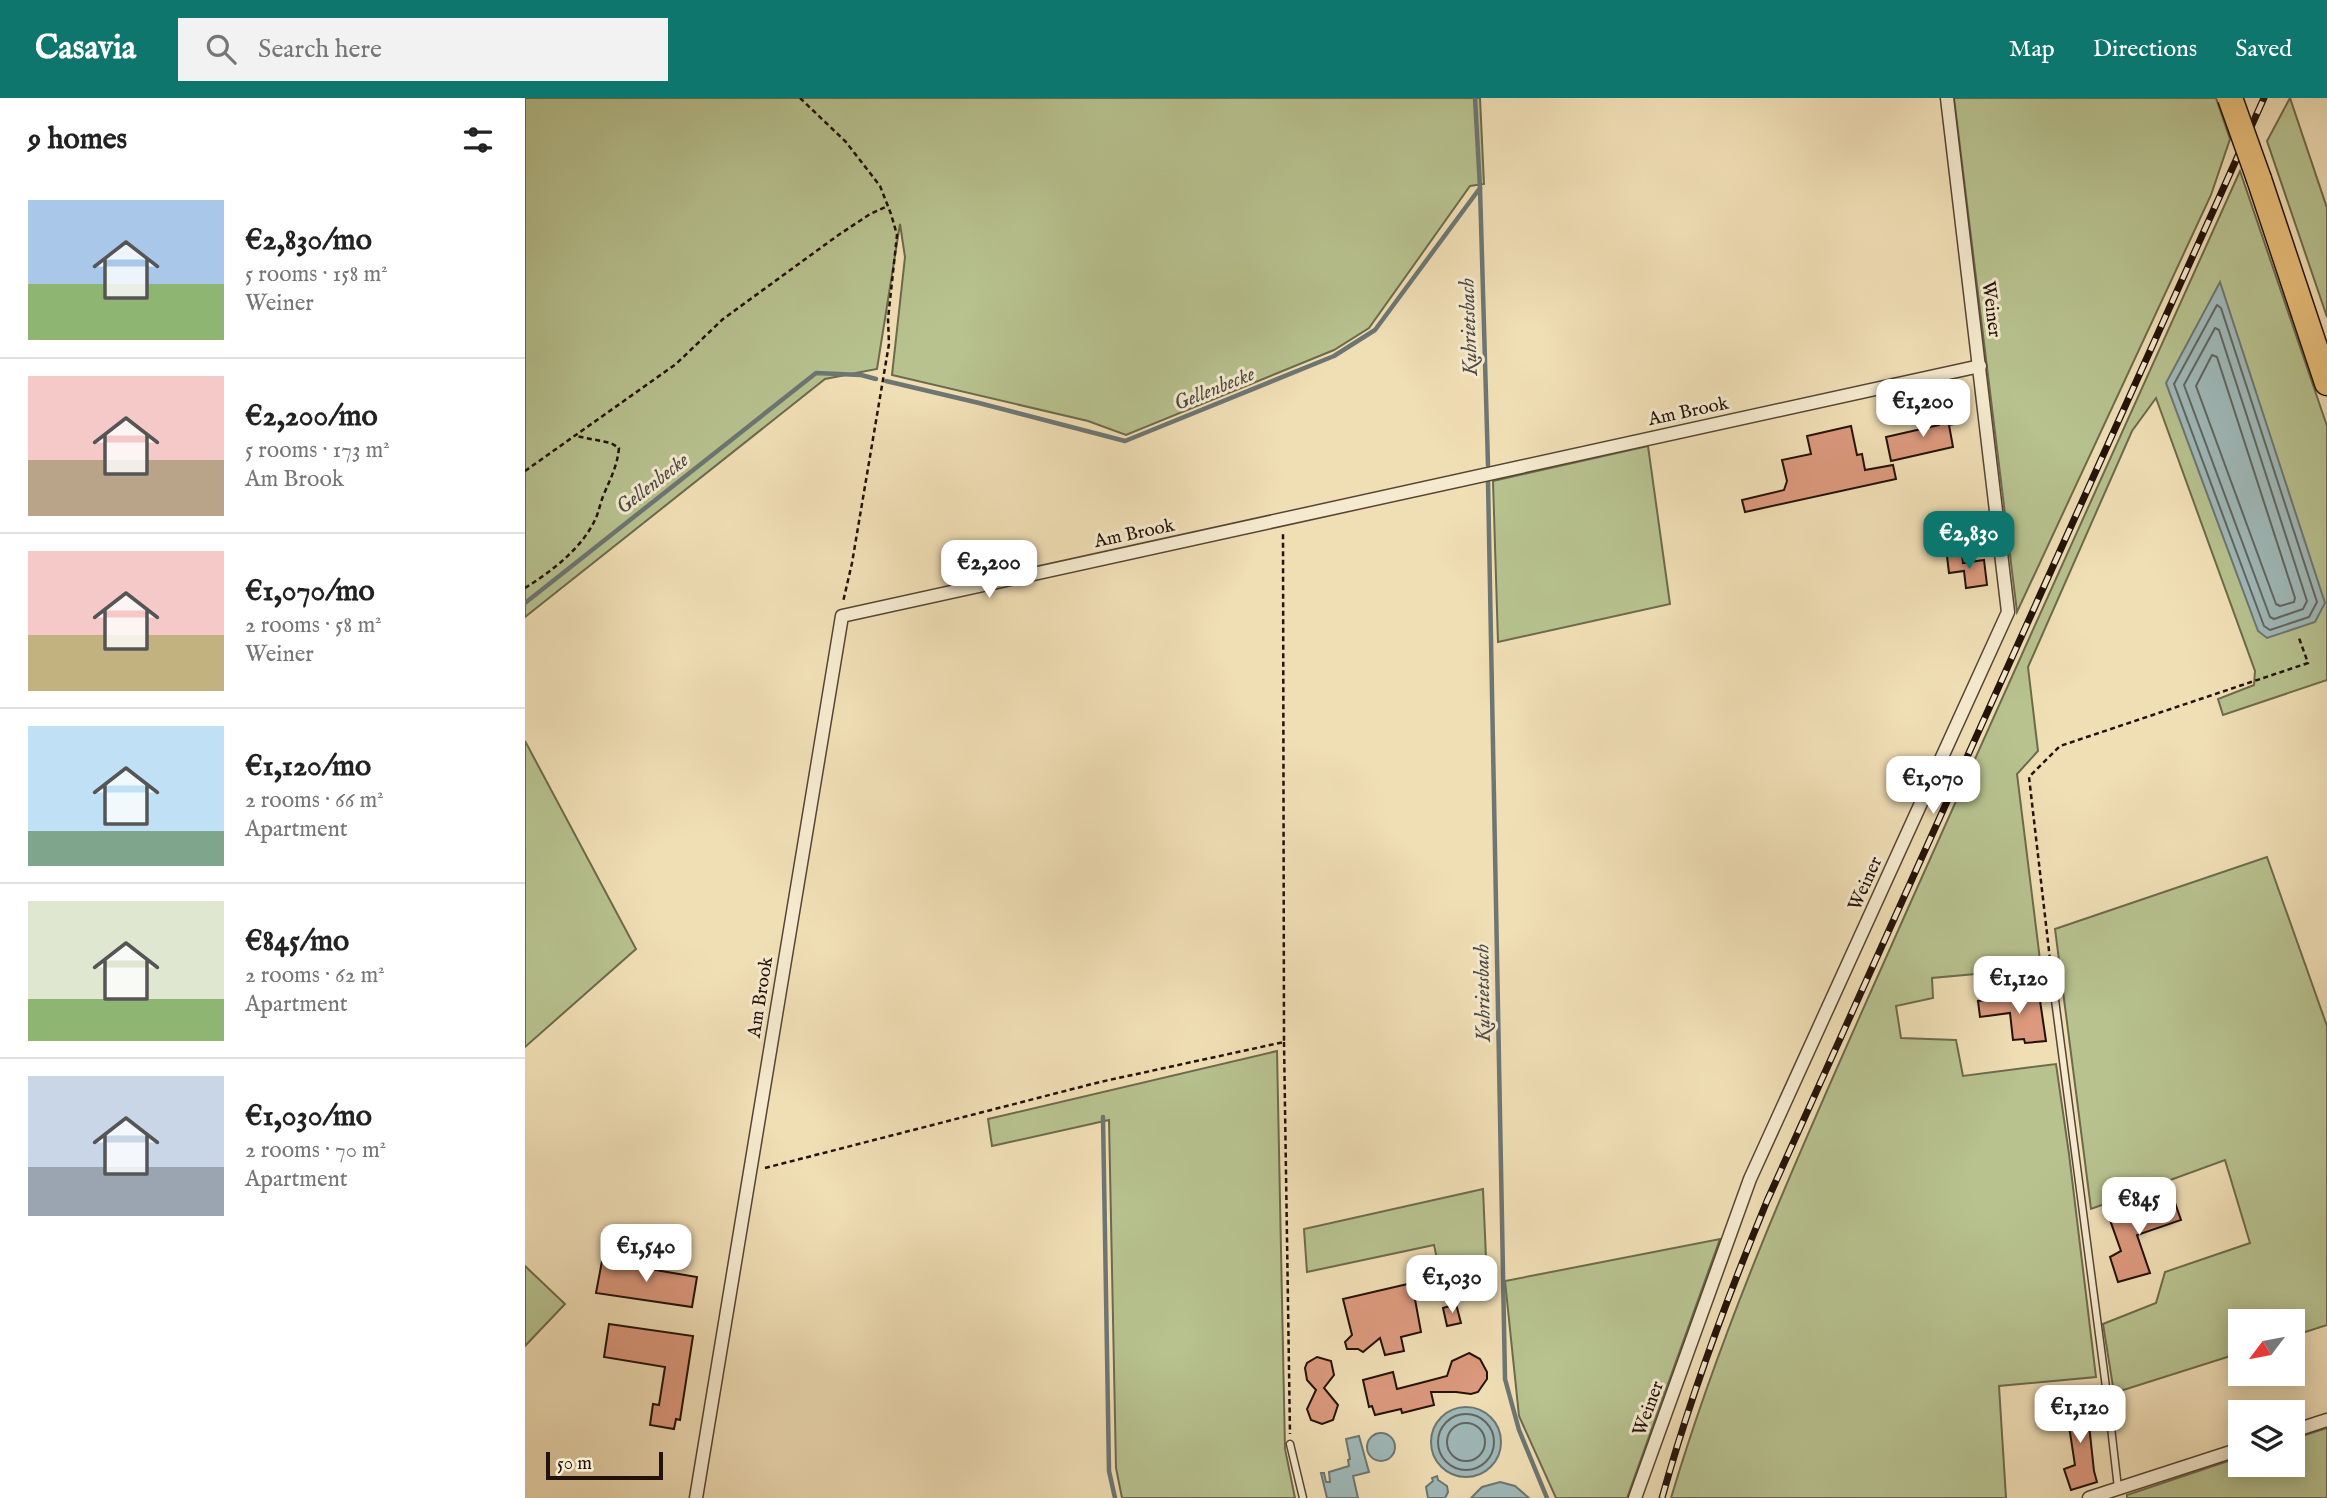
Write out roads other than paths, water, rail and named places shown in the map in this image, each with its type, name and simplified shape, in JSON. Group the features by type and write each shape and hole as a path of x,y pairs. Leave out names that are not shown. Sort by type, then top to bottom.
{"highway":[{"path":"2230,98 2327,383"}],"street":[{"name":"Weiner","path":"1635,1498 1750,1179 2008,612 1947,98"},
{"name":"Am Brook","path":"696,1498 842,616 1980,366"},
{"path":"2305,1427 2327,1420"},
{"path":"2089,1498 2118,1493 2228,1453"}],"lane":[{"path":"2052,977 2118,1493"},
{"path":"1290,1444 1303,1498"}],"water":[{"path":"2220,282 2325,603 2315,622 2267,638 2258,631 2166,383"},
{"path":"1466,1407 1491,1417 1501,1442 1491,1467 1466,1477 1441,1467 1431,1442 1441,1417"},
{"path":"1381,1433 1391,1437 1395,1447 1391,1457 1381,1461 1371,1457 1367,1447 1371,1437"},
{"path":"1359,1436 1369,1472 1353,1476 1358,1498 1327,1498 1321,1473 1324,1473 1326,1482 1330,1482 1329,1472 1349,1466 1346,1439"},
{"path":"1437,1476 1438,1480 1447,1486 1448,1492 1445,1498 1428,1498 1426,1487 1433,1481 1432,1478"},
{"path":"1500,1482 1515,1486 1529,1498 1471,1498 1482,1487"}],"waterway":[{"name":"Kuhrietsbach","path":"1475,98 1488,465"},
{"name":"Gellenbecke","path":"886,381 1125,441 1334,356 1375,330 1480,188"},
{"name":"Gellenbecke","path":"525,603 816,373 861,375 876,379"},
{"name":"Kuhrietsbach","path":"1488,481 1505,1379 1519,1430 1547,1498"},
{"path":"1103,1117 1109,1471 1115,1498"}],"railway":[{"path":"1662,1498 1710,1348 1767,1201 2264,98"}]}
